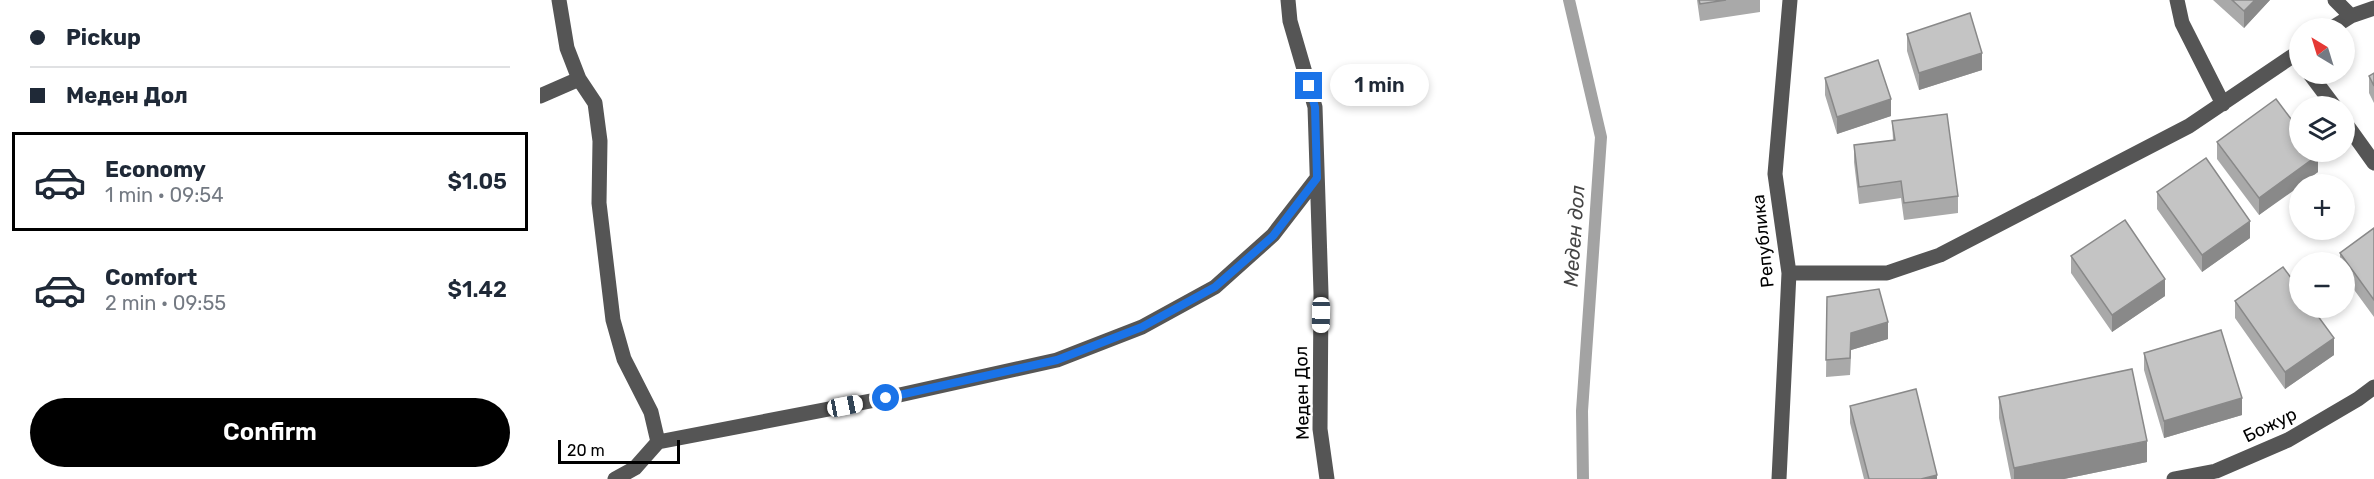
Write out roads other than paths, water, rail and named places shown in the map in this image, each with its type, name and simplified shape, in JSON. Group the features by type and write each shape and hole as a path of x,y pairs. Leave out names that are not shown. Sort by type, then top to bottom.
{"street":[{"path":"559,0 567,48 579,79 595,103 600,141 599,203 613,320 624,359 651,412 658,442"},
{"name":"Меден Дол","path":"1288,0 1290,21 1315,107 1321,293 1320,429 1327,479"},
{"name":"Република","path":"1779,479 1789,273 1775,174 1791,0"},
{"path":"2176,0 2182,23 2223,104"},
{"path":"2335,0 2351,16"},
{"path":"2348,18 2374,8"},
{"path":"1789,273 1887,273 1940,255 2189,126 2289,60"},
{"path":"540,96 579,79"},
{"path":"2355,136 2374,163"},
{"path":"615,479 635,468 658,442 886,398 1057,360 1142,327 1215,287 1273,236 1317,178"},
{"name":"Божур","path":"2174,479 2216,471 2288,440 2358,399 2374,387"}],"waterway":[{"name":"Меден дол","path":"1569,0 1601,137 1582,411 1583,479"}]}
